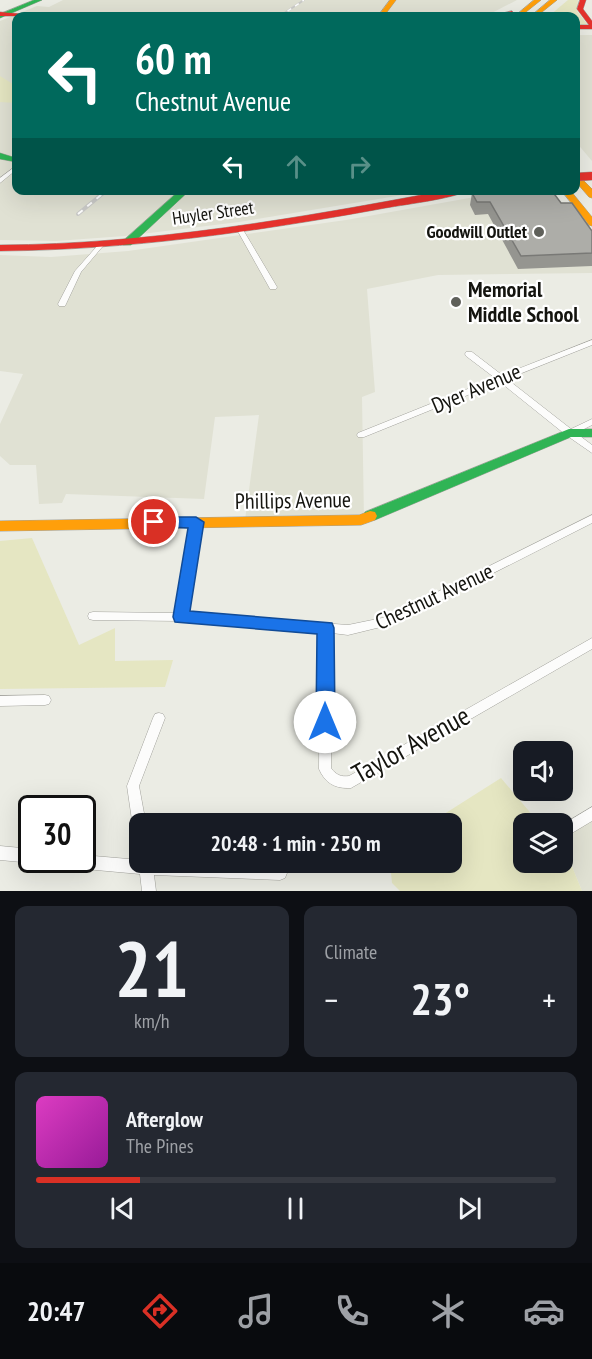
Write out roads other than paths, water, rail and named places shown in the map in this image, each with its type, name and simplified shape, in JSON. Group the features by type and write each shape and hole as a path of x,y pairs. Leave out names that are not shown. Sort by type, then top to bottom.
{"main road":[{"path":"6,12 29,0"},
{"path":"6,12 39,0"},
{"path":"522,12 538,0"},
{"path":"523,12 544,0"},
{"path":"539,12 554,0"},
{"path":"583,0 580,9 592,28"},
{"path":"580,164 592,177"},
{"path":"580,182 592,195"},
{"path":"580,192 592,206"},
{"path":"127,243 180,195"},
{"name":"Huyler Street","path":"0,248 100,246 127,243 239,228 435,195"},
{"path":"569,195 592,223"},
{"name":"Phillips Avenue","path":"0,526 347,520 372,517 569,433 592,433"}],"street":[{"path":"0,181 12,171"},
{"path":"239,228 273,287"},
{"path":"62,304 78,271 100,246"},
{"name":"Dyer Avenue","path":"361,435 592,343"},
{"path":"469,354 592,450"},
{"name":"Phillips Avenue","path":"569,433 592,422"},
{"name":"Chestnut Avenue","path":"93,616 181,617 360,629 389,621 592,519"},
{"path":"181,617 196,522"},
{"name":"Taylor Avenue","path":"326,628 325,770 329,777 343,783 351,782 592,643"},
{"path":"0,700 45,700"},
{"path":"138,813 133,786 159,718"},
{"path":"573,826 592,813"},
{"path":"0,853 18,855"},
{"path":"96,862 129,865"},
{"path":"147,873 149,891"}],"railway":[{"path":"286,12 304,0"},
{"path":"78,214 101,195"}],"place":[{"name":"Goodwill Outlet","path":"539,232"},
{"name":"Memorial Middle School","path":"456,302"}]}
